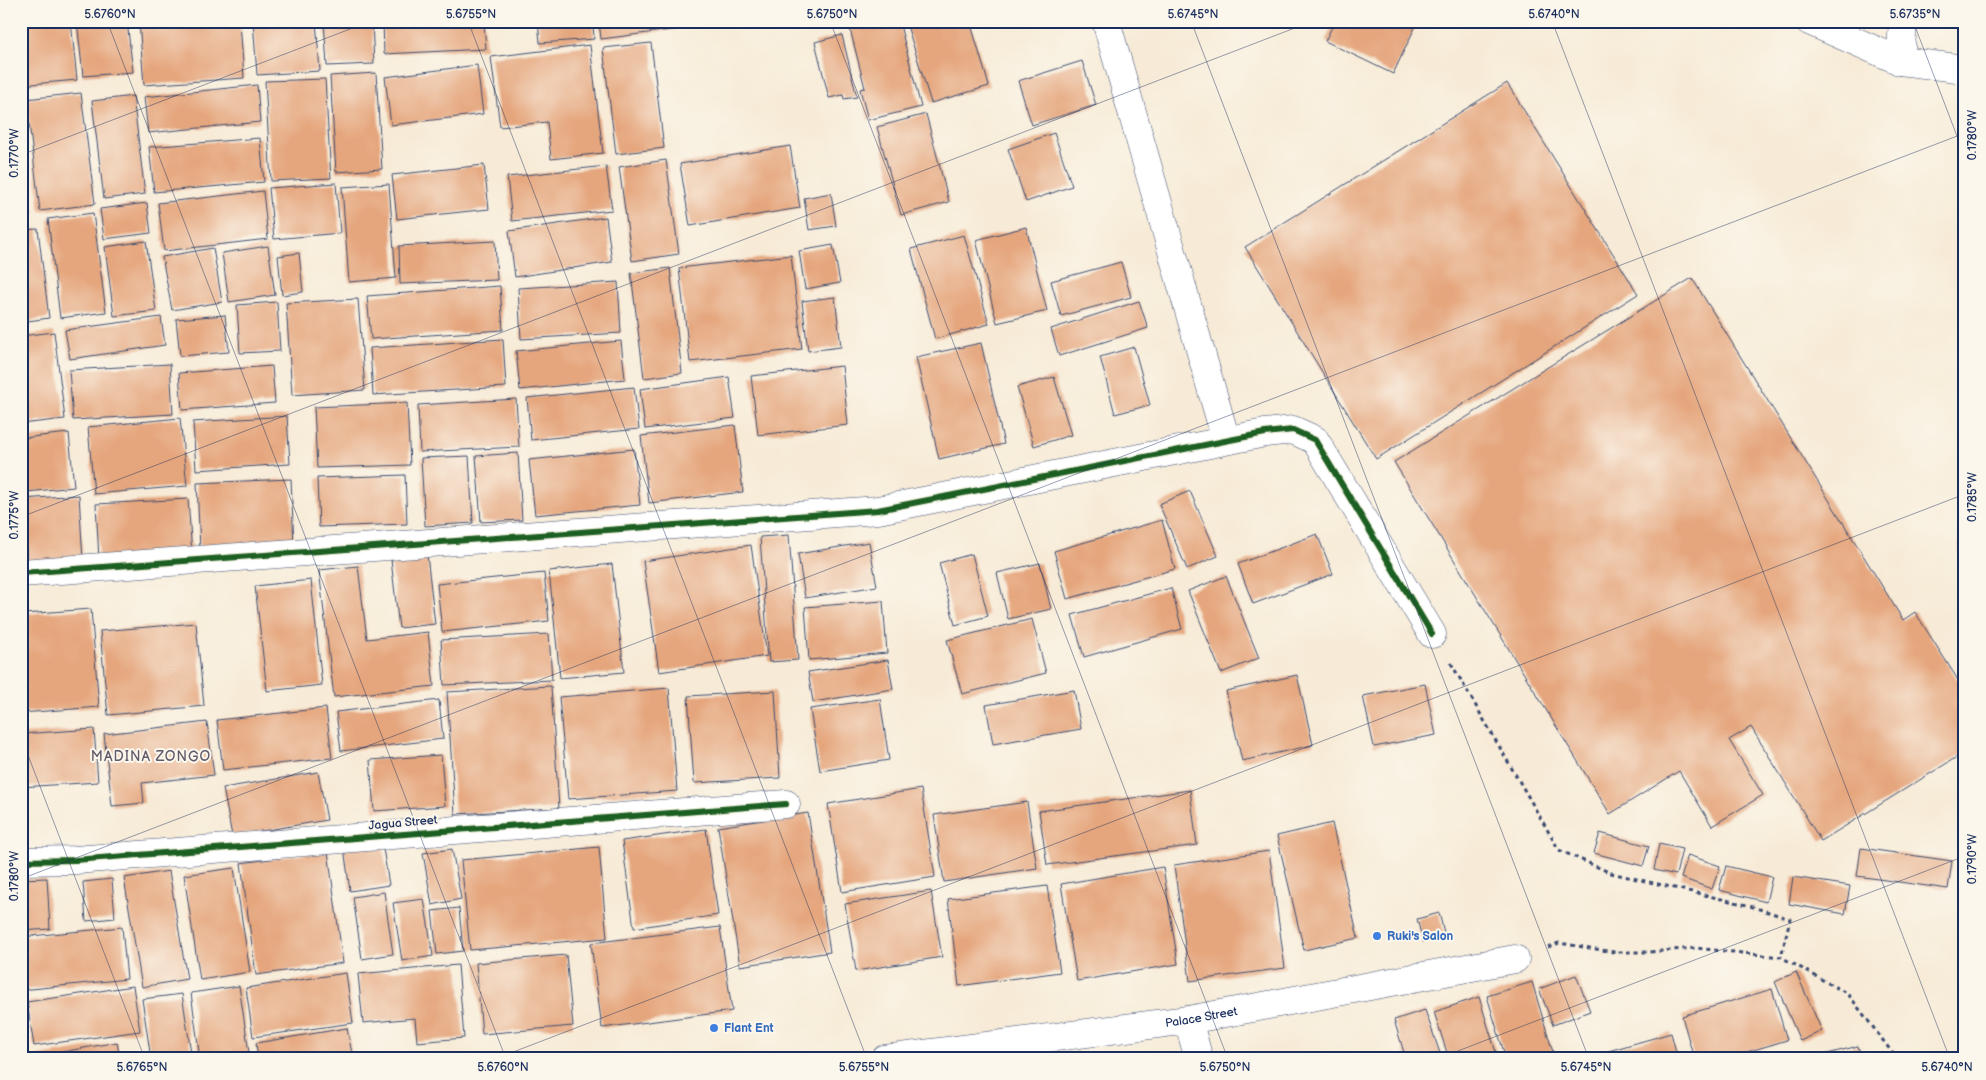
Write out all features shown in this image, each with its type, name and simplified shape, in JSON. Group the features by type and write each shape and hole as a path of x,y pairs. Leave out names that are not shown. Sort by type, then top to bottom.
{"street":[{"path":"1106,21 1226,440"},
{"path":"1809,21 1900,61 1965,69"},
{"path":"1900,61 1903,21"},
{"path":"21,573 878,510 1226,440 1292,430 1315,440 1432,634"},
{"name":"Jagua Street","path":"21,861 75,860 786,804"},
{"name":"Palace Street","path":"885,1059 1188,1020 1515,960"},
{"path":"1188,1020 1199,1059"}],"path":[{"path":"1432,634 1485,720 1519,783 1559,850 1611,873 1747,905 1790,919 1781,957"},
{"path":"1515,960 1559,942 1614,952 1650,952 1695,948 1781,957 1848,994 1897,1059"}],"building":[{"path":"21,21 71,21 77,80 21,85"},
{"path":"77,21 127,21 133,72 83,76"},
{"path":"139,21 240,21 244,78 144,85"},
{"path":"253,21 316,21 320,71 257,75"},
{"path":"324,21 372,21 374,64 327,66"},
{"path":"383,21 484,21 486,49 384,54"},
{"path":"538,21 593,21 594,39 540,43"},
{"path":"599,21 709,21 710,25 601,39"},
{"path":"880,21 899,21 921,107 868,120 860,89 865,88 850,29"},
{"path":"970,21 989,86 931,103 906,22"},
{"path":"1335,21 1418,21 1393,74 1325,41"},
{"path":"842,35 857,97 844,99 843,95 829,98 815,42"},
{"path":"651,43 664,148 616,154 603,48"},
{"path":"590,45 603,153 551,159 547,122 500,127 491,57"},
{"path":"1082,61 1096,105 1032,125 1018,81"},
{"path":"477,65 483,114 391,125 385,77"},
{"path":"376,73 382,169 336,172 330,76"},
{"path":"325,79 331,178 271,181 265,81"},
{"path":"1507,83 1638,294 1376,459 1245,247"},
{"path":"257,85 260,122 148,133 144,97"},
{"path":"81,93 95,204 40,211 26,99"},
{"path":"133,96 145,194 104,199 92,101"},
{"path":"926,114 949,202 901,215 877,127"},
{"path":"1054,133 1072,186 1026,202 1008,149"},
{"path":"260,138 264,182 154,192 149,147"},
{"path":"790,146 800,208 690,226 680,164"},
{"path":"666,160 679,254 632,261 619,167"},
{"path":"484,165 489,209 397,219 392,175"},
{"path":"606,166 612,210 512,221 507,177"},
{"path":"21,168 25,168 30,216 21,217"},
{"path":"336,183 340,233 274,239 269,188"},
{"path":"389,184 396,278 349,282 342,187"},
{"path":"263,191 268,239 164,251 158,203"},
{"path":"831,193 836,226 809,230 804,198"},
{"path":"147,203 151,233 104,239 100,209"},
{"path":"93,213 106,312 60,318 48,219"},
{"path":"606,217 612,262 515,277 509,231"},
{"path":"1026,227 1047,311 997,323 976,240"},
{"path":"38,229 49,318 21,322 21,230"},
{"path":"964,235 989,324 935,339 911,249"},
{"path":"146,241 156,311 114,316 105,247"},
{"path":"495,241 497,280 400,284 399,246"},
{"path":"833,245 840,283 805,289 799,251"},
{"path":"268,246 275,295 229,302 222,253"},
{"path":"213,248 222,302 172,310 162,257"},
{"path":"299,253 303,292 282,295 278,256"},
{"path":"791,255 802,349 690,362 679,268"},
{"path":"1121,262 1131,297 1061,316 1051,281"},
{"path":"670,268 682,373 644,378 631,273"},
{"path":"1692,278 1903,620 1915,612 1965,691 1965,752 1821,841 1751,727 1729,740 1763,795 1712,826 1679,771 1610,814 1394,462"},
{"path":"618,282 621,333 521,339 518,288"},
{"path":"500,286 503,330 371,339 367,296"},
{"path":"835,297 841,347 808,351 802,301"},
{"path":"358,299 365,390 292,395 286,303"},
{"path":"1139,301 1148,328 1059,356 1051,329"},
{"path":"277,302 280,351 240,353 237,305"},
{"path":"225,315 229,352 180,356 176,319"},
{"path":"161,317 165,345 70,359 65,330"},
{"path":"54,332 65,419 21,424 21,336"},
{"path":"503,339 506,387 373,395 370,348"},
{"path":"621,341 625,379 520,390 516,351"},
{"path":"981,343 1004,444 939,459 916,357"},
{"path":"1134,347 1150,405 1115,414 1100,357"},
{"path":"170,364 173,414 73,420 69,370"},
{"path":"272,366 275,403 182,410 179,373"},
{"path":"842,366 848,425 758,435 751,376"},
{"path":"729,377 735,418 645,429 640,389"},
{"path":"1054,377 1071,435 1034,446 1017,387"},
{"path":"634,387 639,429 531,440 527,398"},
{"path":"516,399 519,447 420,452 418,405"},
{"path":"407,403 410,465 317,468 314,407"},
{"path":"287,416 290,464 196,470 193,422"},
{"path":"180,418 187,486 94,494 88,427"},
{"path":"735,425 743,492 649,503 641,436"},
{"path":"69,433 74,487 27,492 22,438"},
{"path":"634,449 640,505 535,515 529,460"},
{"path":"518,453 522,520 481,522 476,456"},
{"path":"469,456 473,523 425,526 421,458"},
{"path":"405,475 407,524 319,527 317,478"},
{"path":"291,479 294,546 200,549 197,483"},
{"path":"1190,491 1218,556 1187,569 1159,504"},
{"path":"79,495 83,560 27,563 22,499"},
{"path":"188,499 192,554 99,560 96,504"},
{"path":"1162,520 1175,569 1067,599 1054,551"},
{"path":"1959,529 1965,529 1965,576 1960,576"},
{"path":"1317,534 1333,574 1253,604 1238,564"},
{"path":"789,535 798,660 769,662 760,537"},
{"path":"869,542 877,586 805,598 798,554"},
{"path":"751,545 767,656 659,672 643,561"},
{"path":"972,554 988,616 955,625 939,563"},
{"path":"427,555 435,624 399,628 391,560"},
{"path":"1040,563 1051,609 1008,619 997,573"},
{"path":"612,564 624,672 560,678 549,571"},
{"path":"358,566 367,639 428,632 434,686 334,697 319,570"},
{"path":"544,573 549,621 442,632 437,584"},
{"path":"1226,576 1259,658 1221,673 1188,591"},
{"path":"311,580 322,685 267,691 255,586"},
{"path":"1171,588 1182,629 1084,657 1072,615"},
{"path":"883,601 887,653 809,660 805,607"},
{"path":"91,609 99,707 21,713 21,648 27,647 24,614"},
{"path":"1032,619 1046,673 962,694 947,640"},
{"path":"196,623 204,706 108,715 100,631"},
{"path":"549,634 552,680 444,685 441,640"},
{"path":"888,660 893,689 813,702 808,672"},
{"path":"1297,675 1313,745 1242,761 1226,691"},
{"path":"1425,684 1436,735 1374,747 1363,696"},
{"path":"551,686 559,808 455,814 447,692"},
{"path":"669,688 677,791 568,799 559,697"},
{"path":"1074,690 1081,729 993,744 986,705"},
{"path":"775,691 780,778 694,783 688,696"},
{"path":"880,699 889,760 820,771 810,709"},
{"path":"439,700 443,739 341,751 336,712"},
{"path":"326,708 332,758 223,770 217,720"},
{"path":"207,722 214,775 142,783 144,803 112,806 104,734"},
{"path":"94,729 98,782 21,787 21,734"},
{"path":"441,755 445,806 374,811 370,760"},
{"path":"318,772 327,820 232,836 223,788"},
{"path":"921,789 935,877 842,892 828,804"},
{"path":"1190,790 1197,845 1047,865 1039,811"},
{"path":"1027,802 1037,868 944,882 934,815"},
{"path":"808,813 830,952 740,966 718,827"},
{"path":"1332,823 1358,938 1304,950 1277,836"},
{"path":"706,829 718,915 634,928 622,841"},
{"path":"1600,833 1649,846 1643,866 1594,853"},
{"path":"382,842 389,885 350,891 344,848"},
{"path":"1659,844 1682,849 1676,875 1654,870"},
{"path":"599,847 607,938 470,950 461,860"},
{"path":"1861,848 1952,861 1948,889 1857,876"},
{"path":"452,849 461,899 432,905 423,853"},
{"path":"328,851 343,963 256,975 241,863"},
{"path":"1269,851 1285,968 1190,981 1174,865"},
{"path":"1688,855 1720,866 1712,889 1681,878"},
{"path":"1726,866 1772,877 1766,902 1719,890"},
{"path":"1163,867 1178,964 1077,981 1061,884"},
{"path":"234,868 250,972 200,980 184,875"},
{"path":"169,871 187,979 142,987 124,878"},
{"path":"1793,877 1850,886 1845,914 1789,904"},
{"path":"47,878 50,929 21,931 21,879"},
{"path":"112,879 115,918 86,921 83,882"},
{"path":"1047,886 1060,972 959,986 948,899"},
{"path":"931,891 942,957 856,971 845,904"},
{"path":"384,892 393,954 362,959 353,897"},
{"path":"424,899 433,956 402,961 393,903"},
{"path":"459,908 463,951 437,954 432,911"},
{"path":"1439,913 1445,936 1423,942 1417,919"},
{"path":"122,927 127,979 22,990 21,937"},
{"path":"720,927 732,1011 602,1028 591,943"},
{"path":"566,955 573,1026 482,1034 476,963"},
{"path":"458,965 464,1038 417,1042 415,1018 363,1023 358,974"},
{"path":"1796,972 1822,1031 1800,1041 1775,982"},
{"path":"346,973 353,1023 253,1037 246,988"},
{"path":"1576,975 1590,1011 1553,1025 1539,989"},
{"path":"1532,982 1555,1059 1506,1059 1487,996"},
{"path":"133,986 140,1031 34,1046 27,1002"},
{"path":"239,986 250,1059 200,1059 191,993"},
{"path":"1772,989 1787,1040 1724,1059 1694,1059 1682,1016"},
{"path":"182,994 192,1059 151,1059 142,999"},
{"path":"1479,997 1498,1059 1449,1059 1434,1012"},
{"path":"1425,1010 1442,1059 1406,1059 1394,1020"},
{"path":"347,1028 353,1059 258,1059 256,1043"},
{"path":"1671,1033 1678,1059 1584,1059 1584,1058"},
{"path":"117,1042 120,1059 29,1059 29,1058"},
{"path":"1858,1046 1862,1059 1812,1059 1812,1058"}],"cycle path":[{"path":"21,573 878,510 1265,433 1293,430 1315,440 1432,634"},
{"path":"21,861 75,860 786,804"}],"place":[{"name":"Ruki's Salon","path":"1377,936"},
{"name":"Flant Ent","path":"714,1028"}],"district":[{"name":"MADINA ZONGO","path":"151,756"}]}
